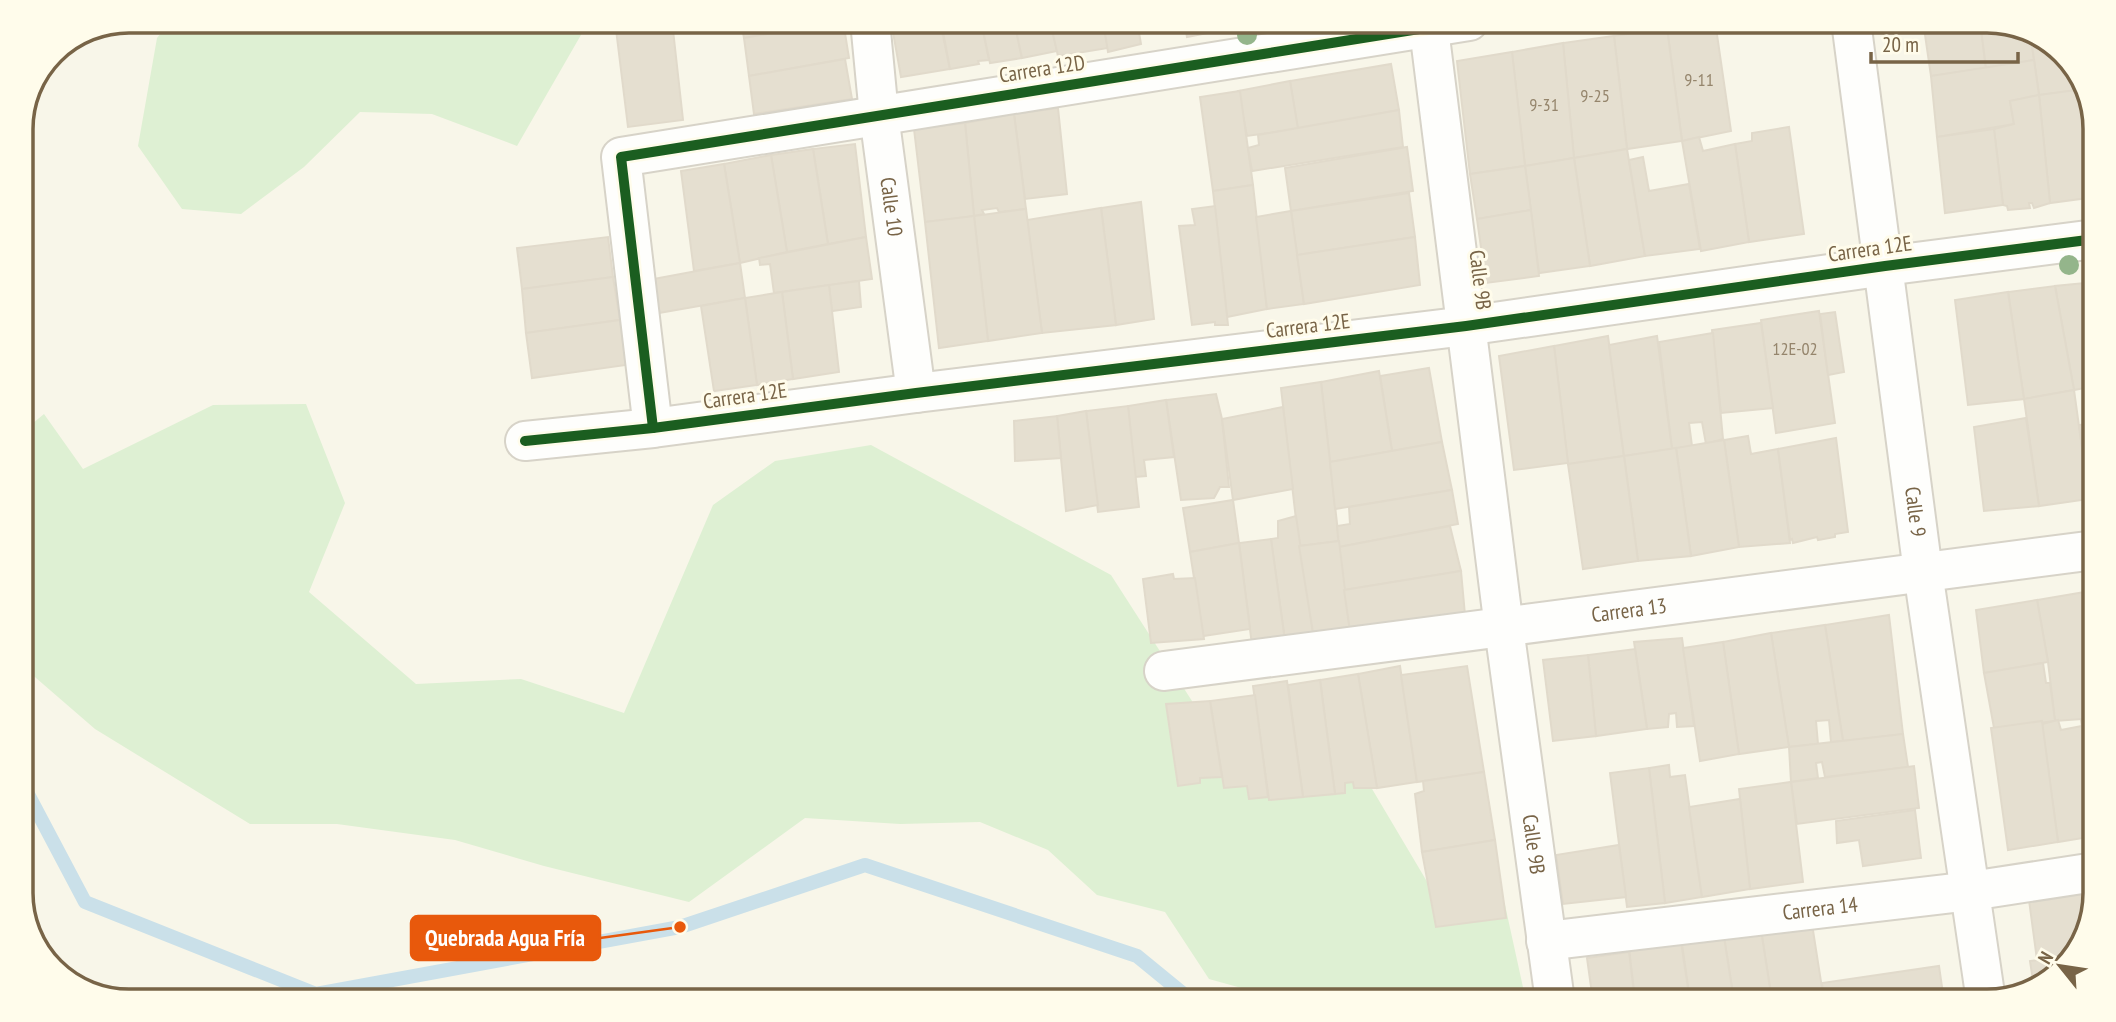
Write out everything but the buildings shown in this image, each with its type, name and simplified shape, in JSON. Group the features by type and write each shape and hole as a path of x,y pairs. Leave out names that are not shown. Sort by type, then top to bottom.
{"street":[{"name":"Calle 10","path":"871,33 879,115 916,393"},
{"name":"Carrera 12D","path":"653,428 621,157 1375,33"},
{"name":"Calle 9B","path":"1430,33 1504,628 1553,989"},
{"name":"Calle 9","path":"1853,33 1923,572 1984,989"},
{"name":"Carrera 12E","path":"525,441 653,428 1466,326 2083,241"},
{"name":"Carrera 13","path":"1164,671 2083,552"},
{"name":"Carrera 14","path":"1546,940 1971,891 2083,874"}],"green space":[{"path":"161,33 582,33 517,146 432,114 360,112 304,167 241,214 182,209 138,146 157,38"},
{"path":"306,404 345,503 309,592 416,684 521,679 624,713 713,505 775,461 871,445 1111,575 1192,701 1230,781 1362,772 1432,890 1505,905 1523,989 1245,989 1209,979 1165,912 1097,895 1048,850 980,822 900,824 805,818 689,902 544,866 455,840 337,824 250,824 95,729 33,675 33,423 44,414 83,469 213,405"}],"waterway":[{"path":"33,804 85,902 303,989"},
{"path":"343,989 680,927 865,865 1137,956 1177,989"}],"cycle path":[{"path":"653,428 621,157 1394,33"},
{"path":"525,441 653,428 1466,326 2083,241"}],"place":[{"name":"Quebrada Agua Fría","path":"680,927"}]}
